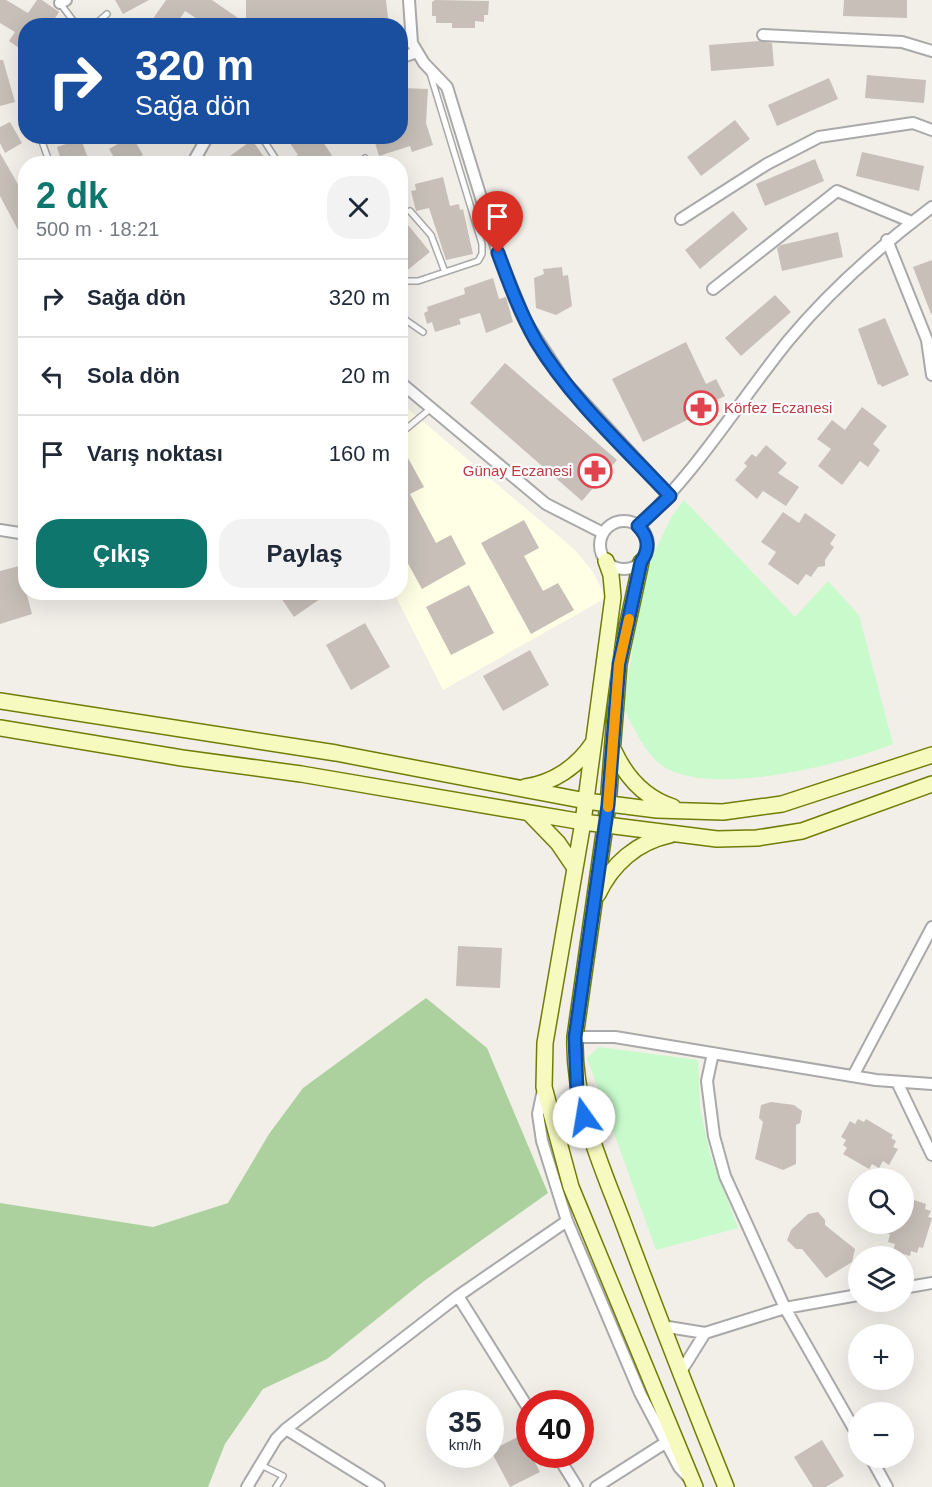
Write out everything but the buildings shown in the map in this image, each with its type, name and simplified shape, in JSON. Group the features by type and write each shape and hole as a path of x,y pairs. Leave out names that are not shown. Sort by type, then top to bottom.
{"street":[{"path":"409,0 412,43 447,87 498,253 516,302 537,341 566,383 670,496"},
{"path":"763,35 902,42 932,51"},
{"path":"408,55 417,52"},
{"path":"681,219 766,164 819,137 913,123 932,130"},
{"path":"713,289 837,191 912,222"},
{"path":"638,526 670,496 788,342 842,282 887,240 932,207"},
{"path":"887,240 927,340 932,375"},
{"path":"408,389 546,504 603,533"},
{"path":"694,1485 679,1467 665,1443 600,1304 567,1221 542,1141 538,1114 544,1087 545,1043 583,822 613,597 612,575 600,548 603,533 608,528 622,522 638,526 647,539 646,555 641,562 619,664 608,805 575,1037 577,1091 584,1117 662,1326 726,1487"},
{"path":"0,530 18,533"},
{"path":"606,561 612,566 627,569 641,562"},
{"path":"0,701 336,753 608,805 691,811 723,812 782,804 932,755"},
{"path":"0,728 182,758 313,776 583,822 727,839 757,838 802,831 932,784"},
{"path":"519,788 544,783 567,770 594,741"},
{"path":"613,749 624,770 640,788 669,805 691,811"},
{"path":"529,813 558,843 575,868"},
{"path":"593,908 608,876 623,859 648,842 677,834"},
{"path":"853,1076 932,927"},
{"path":"575,1037 615,1037 853,1076 932,1084"},
{"path":"713,1053 707,1082 714,1136 725,1176 785,1308 848,1418"},
{"path":"897,1082 932,1155"},
{"path":"544,1087 571,1187 694,1485"},
{"path":"247,1487 276,1439 286,1429 458,1296 567,1221"},
{"path":"914,1286 932,1283"},
{"path":"458,1296 517,1390"},
{"path":"662,1326 705,1333 785,1308 848,1297"},
{"path":"680,1373 705,1333"},
{"path":"286,1429 379,1487"},
{"path":"596,1487 665,1443"},
{"path":"565,1468 577,1487"},
{"path":"877,1468 887,1487"}],"lane":[{"path":"61,1 72,18"},
{"path":"102,18 107,14"},
{"path":"408,281 418,281 478,261 483,251 429,67"},
{"path":"410,211 431,235 445,272"},
{"path":"408,322 423,332"},
{"path":"408,427 430,409"},
{"path":"260,1465 283,1476 276,1487"}],"shaded area":[{"path":"408,409 575,550 593,572 606,598 443,690 398,600 408,600"}],"green space":[{"path":"684,500 795,617 828,581 859,615 893,744 810,768 742,779 710,779 682,775 661,765 649,753 623,708 645,571 672,516"},
{"path":"426,998 487,1048 548,1193 424,1281 327,1359 263,1389 225,1444 208,1487 0,1487 0,1203 153,1227 228,1203 269,1134 303,1088"},
{"path":"599,1047 698,1060 700,1108 710,1154 738,1228 656,1250 587,1058"}],"slow traffic":[{"path":"608,807 619,664 629,619"}],"place":[{"name":"Körfez Eczanesi","path":"701,408"},
{"name":"Günay Eczanesi","path":"595,471"}],"route":[{"path":"498,253 516,302 550,362 580,399 670,496 638,526 644,531 648,547 641,562 619,664 608,805 575,1037 577,1091 584,1117"}]}
